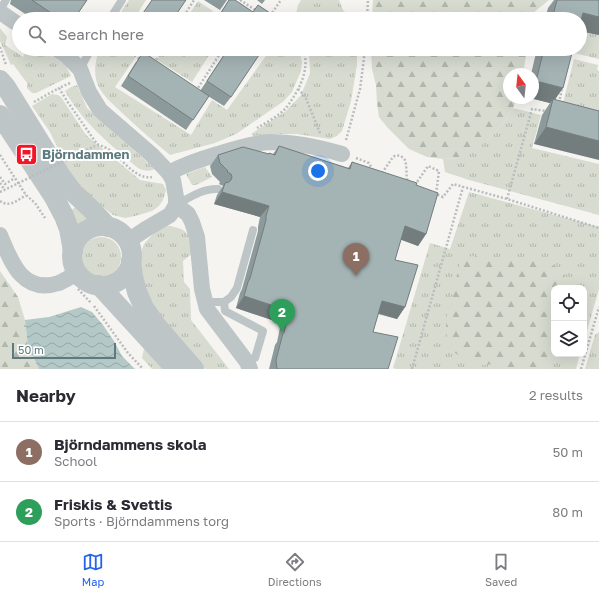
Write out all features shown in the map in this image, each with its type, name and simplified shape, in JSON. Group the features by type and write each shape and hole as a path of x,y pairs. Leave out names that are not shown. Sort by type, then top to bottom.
{"street":[{"path":"0,11 12,19"},
{"path":"67,56 81,73 89,92 100,110 152,155 173,180 176,205 170,215 128,241"},
{"path":"4,76 6,87 61,176 74,193 92,209 108,227"},
{"path":"0,115 54,197 64,216 69,229 73,251 73,262 78,273 92,284 112,284 120,280 126,273 131,261"},
{"path":"167,171 233,149 269,142 299,144 342,154"},
{"path":"176,205 188,214 197,237 202,289 205,302 212,315 248,366"},
{"path":"73,251 74,246 85,231 99,226 108,227 120,232 128,241 132,251 131,261 133,277 137,292 144,308 156,325 194,369"},
{"path":"0,235 12,262 20,274 30,282 40,285 50,285 78,273"},
{"path":"99,285 176,369"}],"lane":[{"path":"0,11 6,0"},
{"path":"114,12 122,0"},
{"path":"81,73 88,56"},
{"path":"176,205 195,194 210,188 218,189"},
{"path":"205,302 224,302 231,297 237,288 253,230"},
{"path":"224,302 225,311 263,331 255,358 248,366"}],"path":[{"path":"186,12 194,0"},
{"path":"240,0 259,12"},
{"path":"272,12 281,0"},
{"path":"367,12 368,0"},
{"path":"0,47 2,52 4,76"},
{"path":"135,56 146,63"},
{"path":"152,67 159,56"},
{"path":"194,94 218,56"},
{"path":"254,129 268,122 285,109 298,89 305,72 306,62 305,56"},
{"path":"364,56 360,89 342,154 369,163 373,171 377,174 381,174 393,157 398,155 404,158 406,162 406,178 410,185 414,185 428,166 439,171 436,194 443,197 453,184 507,199 599,228"},
{"path":"31,104 81,73"},
{"path":"558,106 563,84"},
{"path":"59,88 96,145"},
{"path":"298,89 304,96 321,135"},
{"path":"507,199 532,109 550,112"},
{"path":"0,192 96,145 111,151 142,176 152,178 167,171"},
{"path":"0,177 4,184 15,178"},
{"path":"0,183 4,190"},
{"path":"412,369 463,187"},
{"path":"0,201 5,204 9,204 26,195"},
{"path":"581,369 599,307"}],"green space":[{"path":"129,0 146,0 138,12 121,12"},
{"path":"301,0 339,0 345,12 296,12"},
{"path":"373,0 549,0 534,12 372,12"},
{"path":"198,1 213,11 212,12 191,12"},
{"path":"0,28 7,37 5,45 12,50 12,56 50,56 64,64 71,76 36,93 32,93 27,88 27,83 13,64 11,65 0,41"},
{"path":"587,32 599,35 599,59 586,56"},
{"path":"98,56 132,56 135,58 115,87 191,135 212,100 227,110 266,56 301,56 302,62 301,71 292,92 284,101 236,134 215,143 170,155 125,116 102,92 96,80 95,71"},
{"path":"160,56 209,56 192,82 157,60"},
{"path":"309,56 357,56 351,101 342,131 337,136 330,139 297,134 253,136 251,134 286,111 301,95 310,73"},
{"path":"371,56 526,56 524,68 503,68 503,104 515,104 503,123 488,140 473,152 457,158 443,159 427,157 409,149 379,117 376,85 372,69"},
{"path":"574,59 598,65 599,116 562,107"},
{"path":"77,85 87,108 155,169 146,171 138,168 89,123 72,103 65,91"},
{"path":"52,94 61,97 86,135 140,180 163,184 166,190 163,200 159,206 152,211 125,218 113,215 90,197 67,168 50,132 32,106"},
{"path":"513,108 541,115 532,148 599,164 599,215 469,180 445,172 443,159 457,158 488,140 503,123"},
{"path":"205,167 212,177 196,185 192,185 186,174"},
{"path":"469,192 599,227 599,289 587,331 587,285 551,285 551,357 579,357 576,369 393,368 430,243 450,249"},
{"path":"77,205 93,220 76,231 70,212"},
{"path":"168,226 175,227 187,233 194,252 183,261 184,282 190,289 191,320 229,369 205,369 147,299 138,263 141,252 144,244 152,235 161,228"},
{"path":"101,237 109,239 115,243 119,249 121,257 119,265 115,271 109,275 101,277 93,275 87,271 83,265 81,257 83,249 87,243 93,239"},
{"path":"474,256 498,262 518,258 547,263 563,270 567,285 551,285 551,355 541,369 502,369 494,364 480,365 470,362 455,353 449,345 446,332 446,319 461,261 466,257"},
{"path":"0,271 18,297 25,320 28,346 39,369 0,369"},
{"path":"599,332 599,369 585,369 595,335"},
{"path":"145,344 171,369 152,369 142,358"}],"water":[{"path":"81,307 92,312 114,341 122,356 135,369 39,369 28,346 25,320 49,317"}],"building":[{"path":"32,0 87,0 79,12 50,12"},
{"path":"152,0 186,0 178,12 144,12"},
{"path":"229,0 235,0 253,12 222,12"},
{"path":"557,0 599,0 599,17 587,14 587,12 554,12"},
{"path":"258,5 268,12 253,12"},
{"path":"140,56 149,56 209,96 193,120 128,76"},
{"path":"223,56 258,56 231,97 207,81"},
{"path":"542,56 571,56 563,88 539,82 539,69"},
{"path":"553,99 599,111 599,141 546,127"},
{"path":"279,146 350,169 352,162 417,183 416,185 438,193 426,234 405,226 395,260 418,265 405,307 382,301 373,332 398,337 388,369 277,369 276,360 289,311 244,296 269,206 222,192 225,183 229,182 232,177 220,163 218,155 243,147 275,155"}],"place":[{"name":"Björndammen","path":"26,154"},
{"name":"Björndammens skola","path":"356,276"},
{"name":"Friskis & Svettis","path":"282,332"}]}
